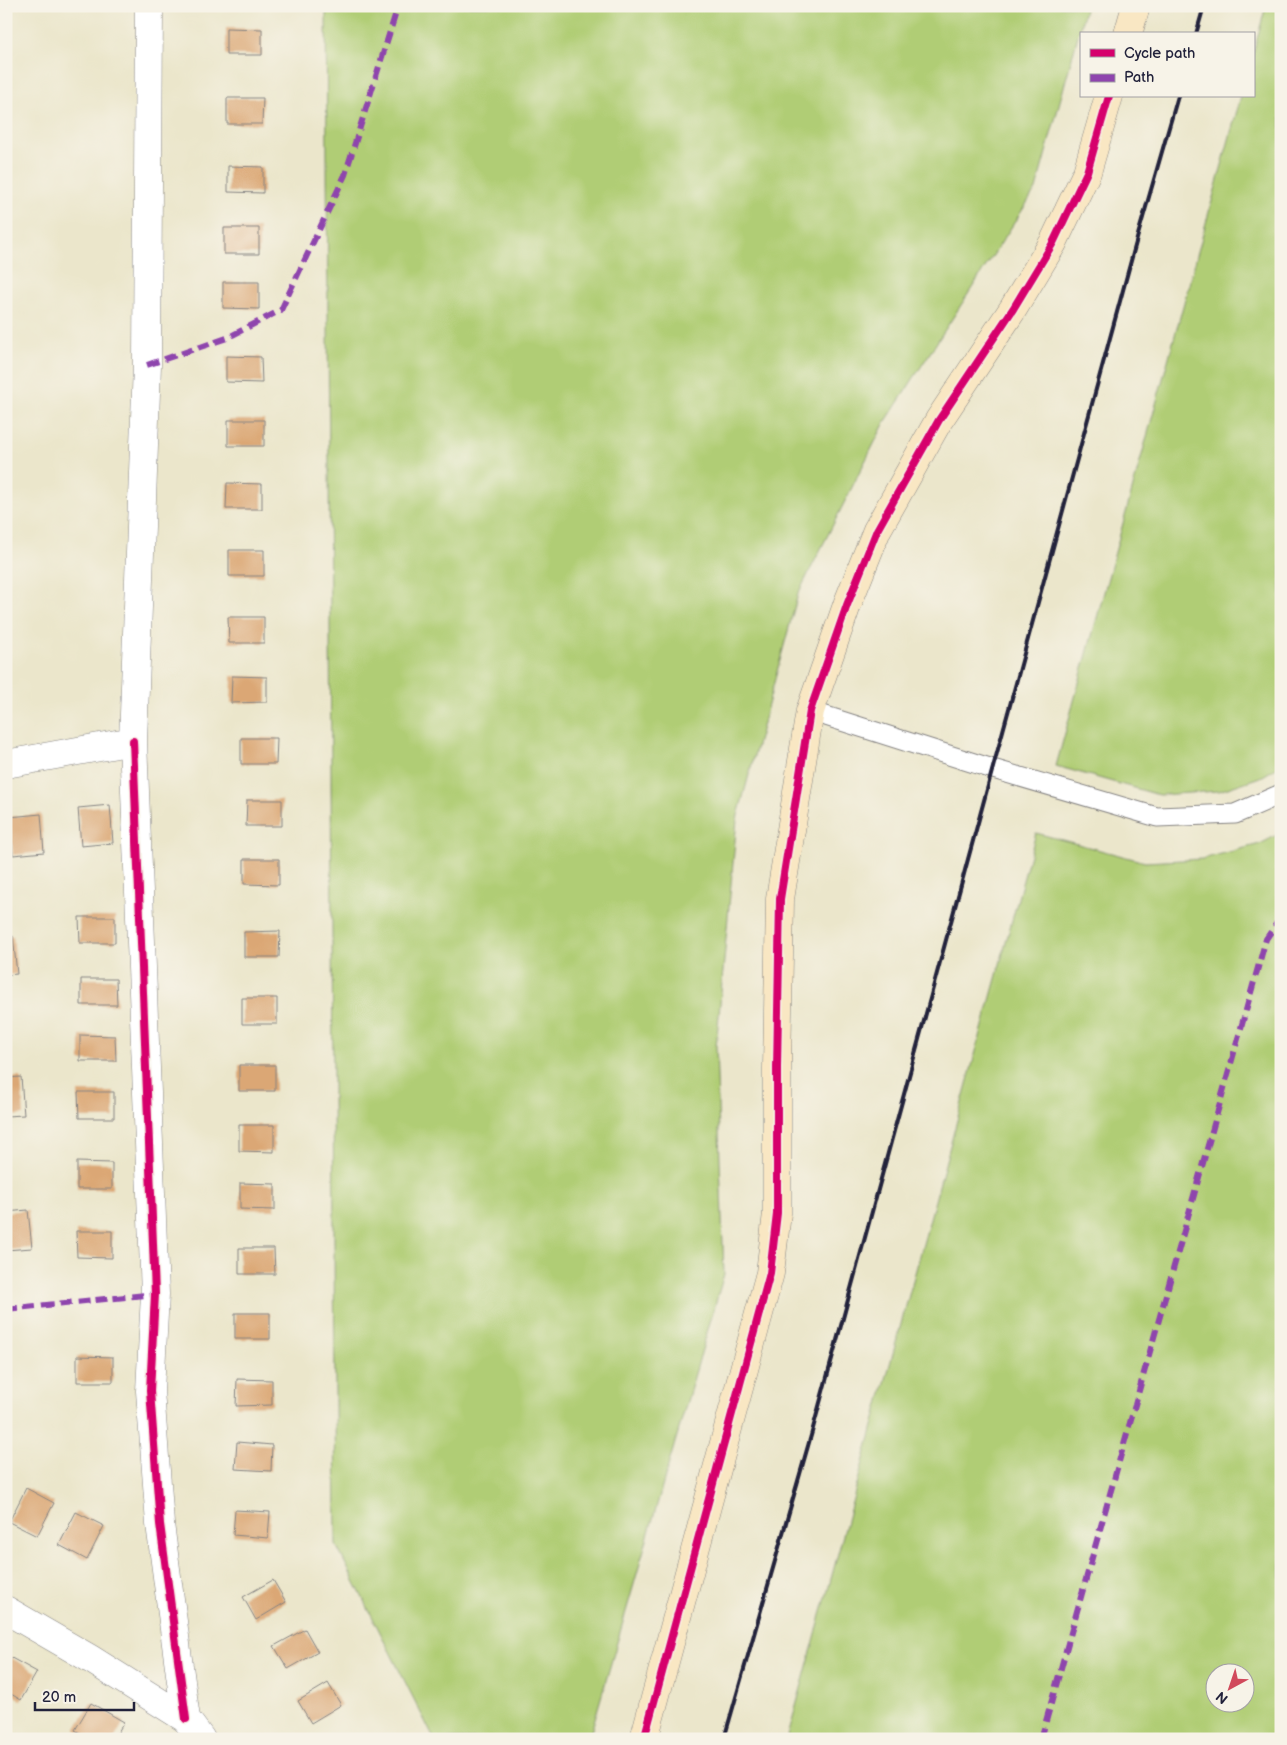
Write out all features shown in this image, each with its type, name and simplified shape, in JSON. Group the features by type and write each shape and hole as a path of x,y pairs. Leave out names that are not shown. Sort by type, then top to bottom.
{"street":[{"path":"149,6 147,365 133,741 155,1294 150,1391 160,1524 194,1729"},
{"path":"1129,32 1136,6"},
{"path":"644,1739 770,1273 777,1213 780,899 810,711 847,605 878,530 939,420 1013,309 1053,242 1087,172 1108,98"},
{"path":"6,764 133,741"},
{"path":"6,1610 89,1658 194,1729"}],"lane":[{"path":"810,711 993,769 1157,816 1235,814 1281,794"}],"green space":[{"path":"326,6 1086,6 1036,189 884,424 798,594 737,819 716,1047 724,1274 589,1739 434,1739 336,1545"},
{"path":"1266,6 1281,6 1281,765 1263,776 1219,791 1159,795 1056,766 1240,98 1254,98 1254,49"},
{"path":"1036,833 1145,862 1202,859 1260,844 1281,833 1281,1739 787,1739"}],"building":[{"path":"226,28 262,29 262,55 226,55"},
{"path":"227,98 263,98 262,124 227,124"},
{"path":"228,166 263,167 263,193 228,192"},
{"path":"224,228 259,228 259,254 224,254"},
{"path":"223,282 259,282 259,309 223,308"},
{"path":"226,356 261,357 262,383 226,382"},
{"path":"228,420 264,420 264,446 228,446"},
{"path":"227,483 262,484 262,509 226,509"},
{"path":"229,550 264,550 264,576 229,576"},
{"path":"228,617 264,617 264,643 229,643"},
{"path":"232,676 267,677 267,702 231,703"},
{"path":"241,738 277,738 276,764 241,764"},
{"path":"247,800 282,800 282,826 246,826"},
{"path":"110,805 113,843 81,846 78,808"},
{"path":"41,814 44,852 13,855 9,817"},
{"path":"244,859 279,859 279,885 244,884"},
{"path":"79,917 115,917 115,943 80,943"},
{"path":"280,931 279,957 244,957 244,932"},
{"path":"13,936 17,974 6,975 6,937"},
{"path":"81,979 116,979 117,1005 81,1005"},
{"path":"242,998 277,998 277,1024 242,1024"},
{"path":"80,1035 115,1036 116,1061 80,1061"},
{"path":"239,1065 275,1065 275,1091 239,1091"},
{"path":"21,1077 24,1115 6,1116 6,1078"},
{"path":"78,1092 114,1092 114,1118 79,1118"},
{"path":"239,1125 274,1125 274,1152 239,1151"},
{"path":"77,1162 112,1163 112,1189 77,1189"},
{"path":"240,1183 275,1184 275,1210 240,1209"},
{"path":"28,1210 32,1248 6,1250 6,1212"},
{"path":"76,1231 112,1231 112,1258 77,1257"},
{"path":"239,1248 274,1248 275,1274 239,1274"},
{"path":"235,1313 270,1313 270,1339 235,1339"},
{"path":"77,1356 113,1357 113,1382 77,1382"},
{"path":"237,1379 272,1380 272,1405 236,1406"},
{"path":"237,1442 272,1445 271,1471 235,1469"},
{"path":"26,1488 54,1503 37,1536 9,1522"},
{"path":"235,1510 270,1512 268,1538 233,1535"},
{"path":"76,1512 104,1526 87,1560 59,1545"},
{"path":"273,1580 286,1602 256,1620 243,1597"},
{"path":"305,1629 318,1652 288,1669 274,1646"},
{"path":"6,1655 37,1672 21,1700 6,1691"},
{"path":"328,1683 341,1705 311,1723 298,1701"},
{"path":"91,1703 124,1722 114,1739 90,1739 75,1730"}],"railway":[{"path":"1197,32 1204,6"},
{"path":"724,1739 812,1432 1138,235 1177,98"}],"marked path":[{"path":"147,365 227,338 281,310 345,175 398,6"},
{"path":"1041,1739 1266,939 1281,917"},
{"path":"6,1309 155,1294"}],"cycle path":[{"path":"644,1739 770,1273 777,1213 780,899 810,711 847,605 877,530 939,420 1013,309 1053,243 1087,172 1108,98"},
{"path":"133,741 155,1294 150,1391 160,1524 186,1719"}]}
